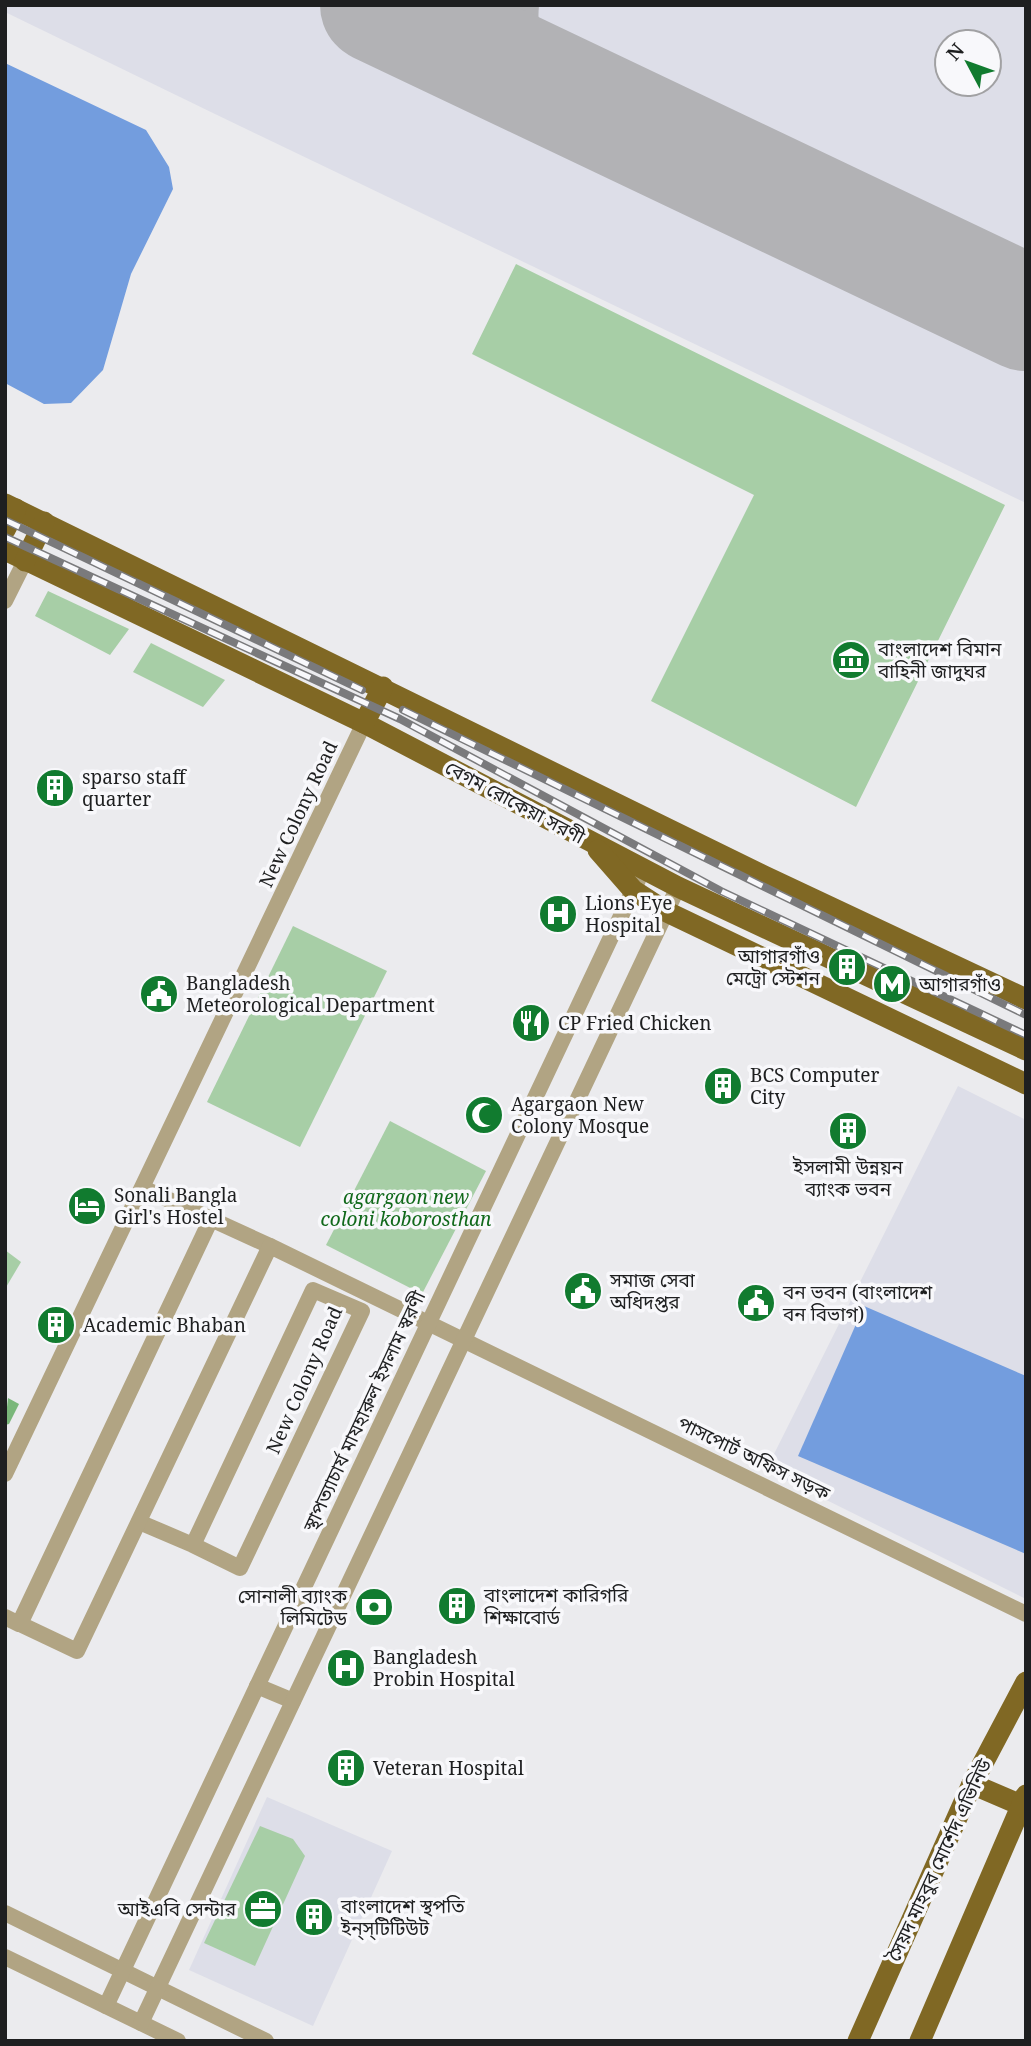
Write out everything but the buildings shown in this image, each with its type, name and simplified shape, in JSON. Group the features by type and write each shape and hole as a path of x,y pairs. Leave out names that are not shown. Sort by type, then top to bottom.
{"main road":[{"path":"5,530 11,506 764,876 1026,999"},
{"path":"25,561 44,522"},
{"name":"বেগম রোকেয়া সরণী","path":"5,550 365,723 678,887 1026,1050"},
{"path":"365,723 383,687"},
{"path":"592,842 633,890 667,912 1026,1084"},
{"name":"সৈয়দ মাহবুব মোর্শেদ এভিনিউ","path":"858,2041 972,1784 1026,1682"},
{"path":"920,2041 1024,1803 972,1784"}],"street":[{"path":"5,601 25,561"},
{"name":"New Colony Road","path":"5,1474 365,723"},
{"name":"স্থাপত্যাচার্য মাযহারুল ইসলাম স্বরণী","path":"106,2006 643,869"},
{"path":"141,2023 678,887"},
{"name":"New Colony Road","path":"143,1188 270,1245 464,1339"},
{"path":"211,1219 20,1624 76,1651 270,1245"},
{"name":"New Colony Road","path":"139,1522 240,1569 362,1311 313,1290 193,1545"},
{"name":"পাসপোর্ট অফিস সড়ক","path":"464,1339 1026,1614"},
{"path":"5,1617 19,1624 124,1403"},
{"path":"257,1686 293,1701"},
{"path":"5,1913 266,2041"},
{"path":"5,1957 178,2041"}],"shaded area":[{"path":"5,5 1026,5 1026,503 5,12"},
{"path":"958,1086 1026,1120 1026,1599 766,1470"},
{"name":"আইএবি সেন্টার","path":"267,1797 392,1851 313,2026 189,1970"}],"green space":[{"path":"516,264 1005,505 856,807 651,701 754,495 472,354"},
{"path":"48,591 129,629 110,655 35,616"},
{"path":"151,643 225,680 203,707 133,672"},
{"path":"293,926 387,971 300,1147 207,1102"},
{"name":"agargaon new coloni koborosthan","path":"390,1121 486,1171 422,1294 326,1245"},
{"path":"5,1250 21,1262 5,1289"},
{"path":"8,1398 19,1404 9,1424 5,1425"},
{"path":"260,1826 293,1839 305,1856 255,1966 204,1943"}],"water":[{"path":"5,63 146,130 169,167 173,189 131,274 103,370 71,403 44,404 5,383"},
{"path":"864,1306 1026,1376 1026,1554 798,1456"}],"taxiway":[{"path":"411,21 436,21 490,5"},
{"path":"516,5 516,26 521,46 529,65 541,82"}],"runway":[{"path":"378,5 1026,313"}],"railway":[{"path":"5,520 362,690"},
{"path":"5,537 400,719 721,891 1026,1035"},
{"path":"403,710 1026,1015"}],"place":[{"name":"বাংলাদেশ বিমান বাহিনী জাদুঘর","path":"851,660"},
{"name":"sparso staff quarter","path":"55,788"},
{"name":"Lions Eye Hospital","path":"558,914"},
{"name":"আগারগাঁও মেট্রো স্টেশন","path":"847,967"},
{"name":"আগারগাঁও","path":"892,984"},
{"name":"Bangladesh Meteorological Department","path":"159,994"},
{"name":"CP Fried Chicken","path":"531,1023"},
{"name":"BCS Computer City","path":"723,1086"},
{"name":"Agargaon New Colony Mosque","path":"484,1115"},
{"name":"ইসলামী উন্নয়ন ব্যাংক ভবন","path":"848,1131"},
{"name":"Sonali Bangla Girl's Hostel","path":"87,1206"},
{"name":"সমাজ সেবা অধিদপ্তর","path":"583,1291"},
{"name":"বন ভবন (বাংলাদেশ বন বিভাগ)","path":"756,1303"},
{"name":"Academic Bhaban","path":"56,1325"},
{"name":"বাংলাদেশ কারিগরি শিক্ষাবোর্ড","path":"457,1606"},
{"name":"সোনালী ব্যাংক লিমিটেড","path":"374,1607"},
{"name":"Bangladesh Probin Hospital","path":"346,1668"},
{"name":"Veteran Hospital","path":"346,1768"},
{"name":"আইএবি সেন্টার","path":"263,1909"},
{"name":"বাংলাদেশ স্থপতি ইন্‌স্‌টিটিউট","path":"314,1917"}]}
